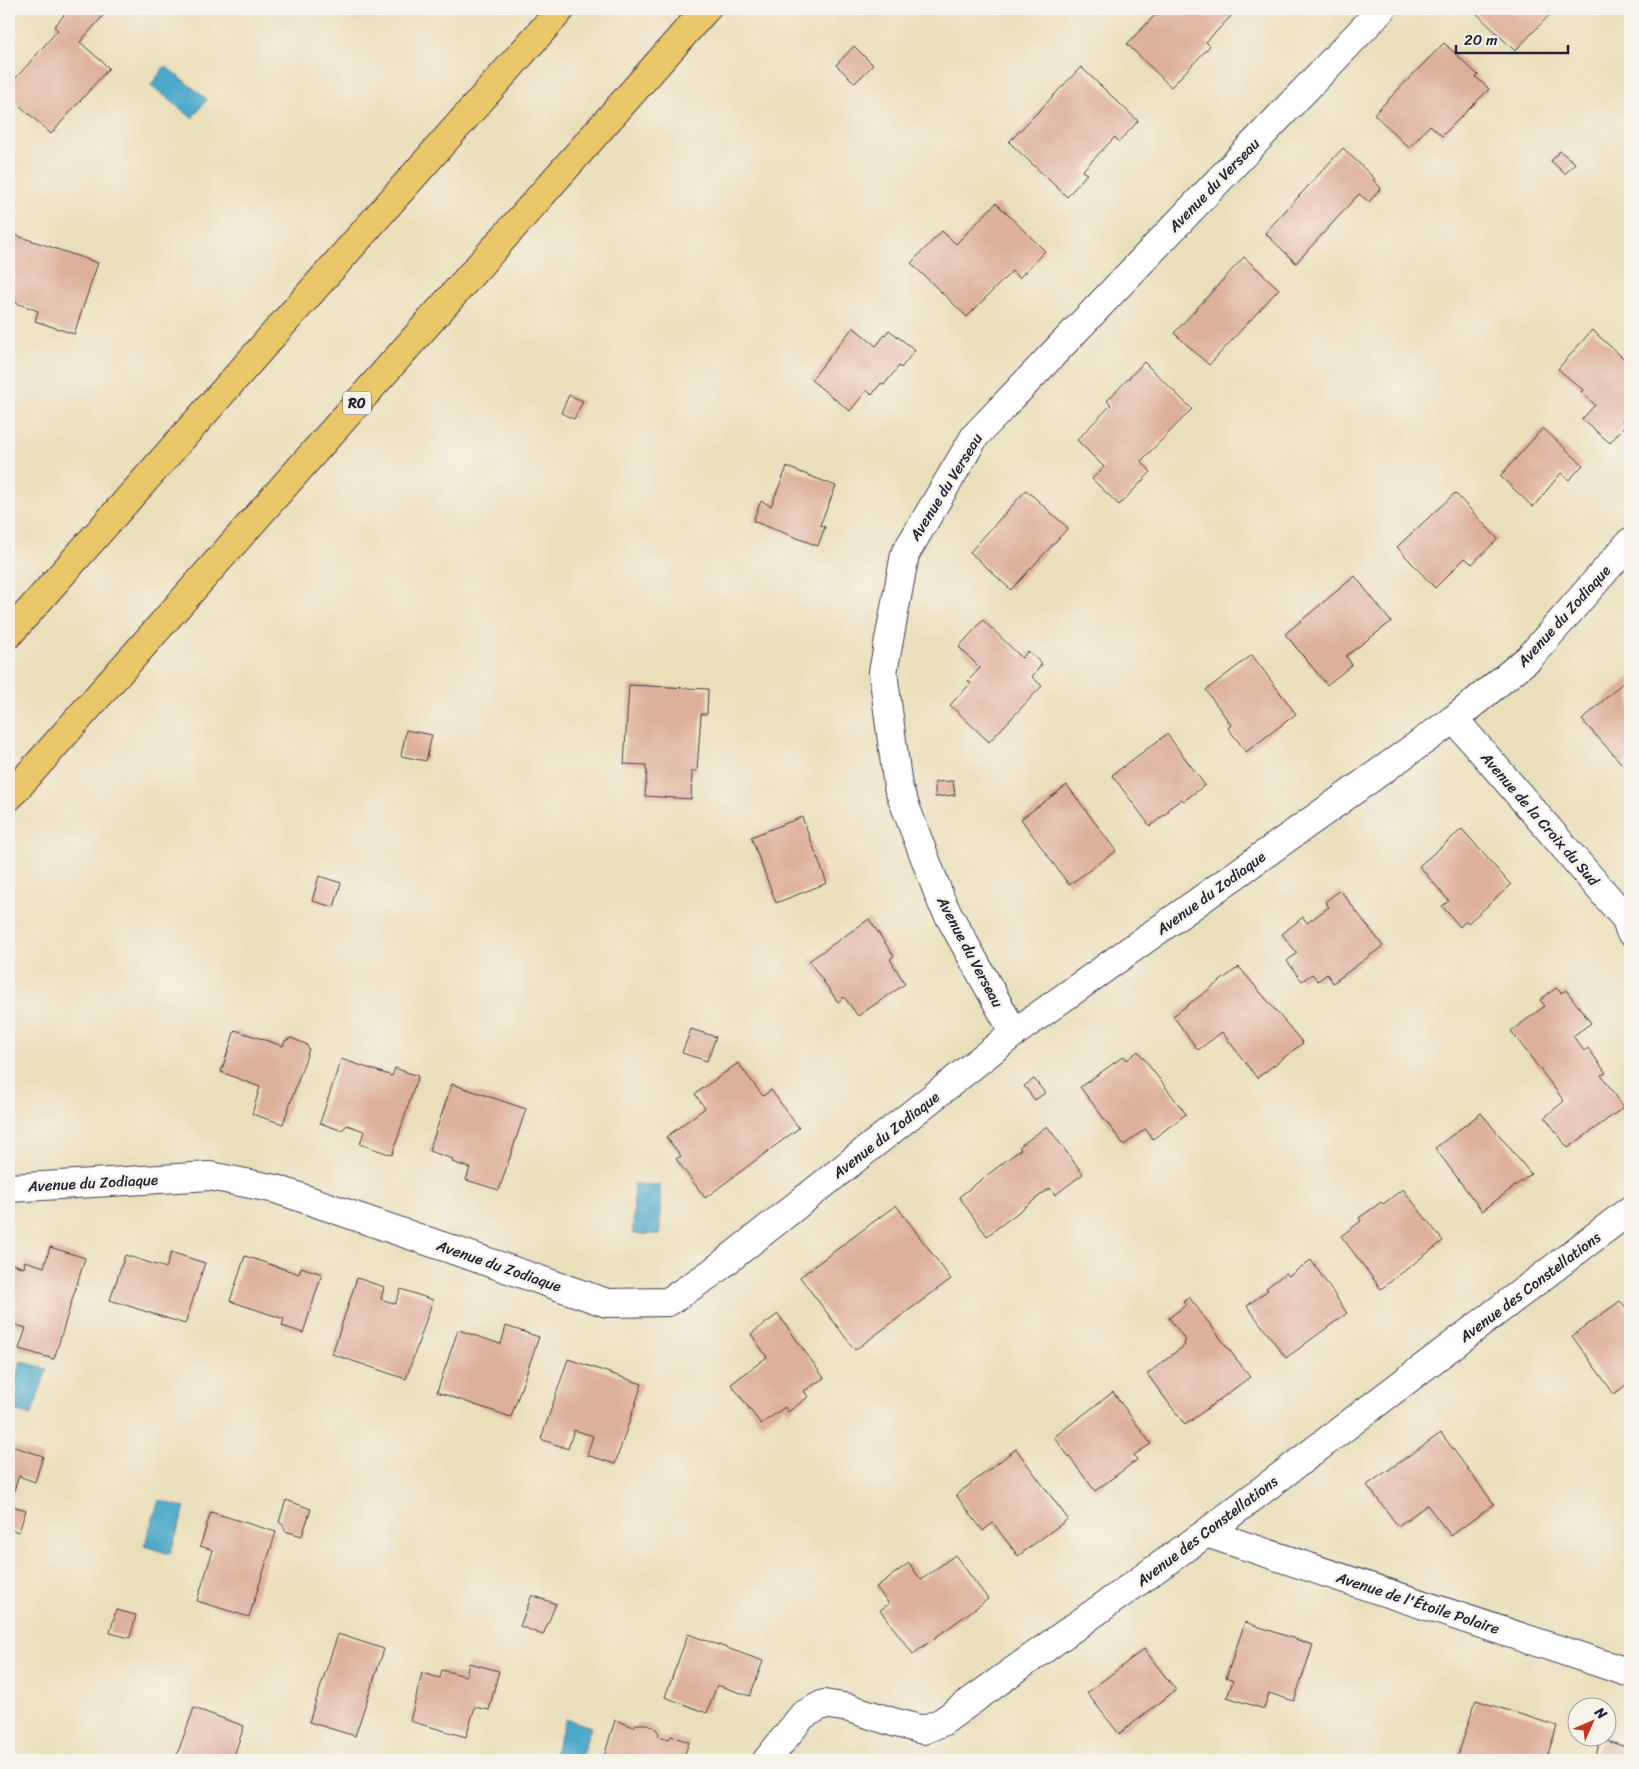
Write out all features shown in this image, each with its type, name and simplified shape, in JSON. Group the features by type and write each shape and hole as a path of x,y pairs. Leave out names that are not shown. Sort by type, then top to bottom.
{"highway":[{"path":"9,634 561,9"},
{"name":"R0","path":"9,797 706,9"}],"street":[{"name":"Avenue du Verseau","path":"1014,1034 942,904 898,787 883,672 905,554 975,436 1382,9"},
{"name":"Avenue du Zodiaque","path":"9,1188 210,1176 276,1189 607,1303 668,1302 710,1274 1014,1034 1454,718 1529,658 1630,542"},
{"name":"Avenue de la Croix du Sud","path":"1454,718 1629,923"},
{"name":"Avenue des Constellations","path":"767,1760 803,1715 824,1704 849,1708 923,1730 942,1722 1206,1533 1630,1210"},
{"name":"Avenue de l'Étoile Polaire","path":"1206,1533 1630,1673"}],"water":[{"path":"165,66 207,99 192,118 151,85"},
{"path":"634,1184 660,1185 660,1234 633,1234"},
{"path":"21,1361 47,1369 31,1416 9,1409 9,1399"},
{"path":"159,1500 185,1508 170,1554 144,1546"},
{"path":"566,1719 591,1727 580,1760 552,1760"}],"building":[{"path":"69,9 95,9 103,16 80,42 109,68 51,134 9,96 9,86 58,30 54,27"},
{"path":"1161,9 1238,9 1206,42 1210,46 1171,87 1127,44"},
{"path":"1555,9 1515,51 1473,10"},
{"path":"1444,43 1478,75 1476,77 1489,89 1442,136 1430,125 1409,148 1374,114"},
{"path":"854,46 873,65 855,83 836,65"},
{"path":"1081,67 1138,121 1119,142 1115,137 1082,171 1087,174 1067,197 1009,142"},
{"path":"1343,148 1375,179 1373,180 1381,188 1369,202 1359,194 1296,263 1265,233"},
{"path":"1560,151 1575,163 1565,174 1551,161"},
{"path":"996,203 1045,251 1019,278 1012,271 967,317 911,263 942,231 956,244"},
{"path":"9,233 98,263 74,334 35,321 38,311 11,301 9,306"},
{"path":"1244,257 1279,289 1209,365 1174,333"},
{"path":"853,327 876,346 889,330 915,350 884,385 881,383 872,395 867,390 850,411 811,380"},
{"path":"1592,330 1630,364 1630,412 1622,421 1627,423 1610,443 1582,419 1595,405 1581,392 1583,390 1558,369"},
{"path":"1144,362 1192,409 1141,461 1151,472 1119,505 1092,479 1104,467 1077,440 1111,405 1107,401"},
{"path":"569,395 583,401 574,419 561,413"},
{"path":"1543,428 1583,465 1569,480 1561,473 1533,507 1500,476"},
{"path":"787,467 836,486 820,525 825,527 818,546 753,521 761,501 771,506"},
{"path":"1026,490 1068,528 1011,590 970,552"},
{"path":"1455,493 1498,539 1472,564 1465,558 1435,588 1397,547"},
{"path":"1355,576 1391,622 1346,656 1352,665 1327,685 1285,634"},
{"path":"983,620 1022,658 1028,651 1042,664 1032,677 1042,686 989,742 950,705 971,683 968,681 980,668 959,647"},
{"path":"1252,655 1296,714 1246,752 1228,728 1231,725 1206,690"},
{"path":"1630,676 1630,759 1623,765 1582,720"},
{"path":"629,685 708,689 707,714 701,714 697,771 692,771 691,799 645,796 646,765 624,764"},
{"path":"406,730 432,735 426,761 401,756"},
{"path":"1167,734 1205,785 1184,801 1182,799 1168,809 1169,811 1150,826 1112,775"},
{"path":"953,781 955,795 935,797 935,782"},
{"path":"1067,785 1116,851 1069,885 1021,819"},
{"path":"802,817 827,883 776,903 751,837"},
{"path":"1462,829 1511,885 1468,923 1466,921 1460,927 1442,906 1449,901 1419,866"},
{"path":"319,876 341,883 334,907 312,901"},
{"path":"1340,890 1383,946 1333,983 1327,974 1318,981 1312,974 1302,981 1287,961 1297,953 1282,934 1303,917 1307,923 1329,907 1325,902"},
{"path":"869,919 894,956 890,959 905,984 858,1016 844,997 838,1002 809,961"},
{"path":"1239,967 1303,1043 1257,1078 1222,1032 1198,1050 1173,1016"},
{"path":"1556,988 1561,993 1566,990 1591,1023 1573,1036 1584,1051 1588,1048 1606,1073 1601,1075 1624,1107 1568,1148 1545,1117 1564,1101 1511,1031 1545,1006 1540,1000"},
{"path":"691,1029 716,1037 707,1061 682,1053"},
{"path":"235,1030 283,1046 285,1041 291,1038 306,1044 309,1049 283,1124 252,1114 260,1087 221,1072"},
{"path":"1138,1051 1186,1114 1153,1139 1145,1129 1124,1145 1080,1087 1124,1056 1127,1060"},
{"path":"341,1059 392,1076 395,1068 418,1076 392,1155 360,1144 364,1131 347,1125 340,1130 320,1123"},
{"path":"738,1063 763,1096 771,1090 799,1128 705,1198 676,1159 681,1156 666,1137 705,1108 695,1094"},
{"path":"1034,1079 1045,1093 1035,1100 1024,1086"},
{"path":"452,1084 526,1109 499,1190 466,1180 470,1168 452,1162 453,1159 429,1151"},
{"path":"1481,1113 1531,1174 1482,1211 1435,1148"},
{"path":"1047,1126 1083,1174 1055,1195 1050,1188 987,1236 959,1197 1021,1149 1019,1147"},
{"path":"1403,1189 1443,1241 1381,1289 1341,1236 1361,1221 1359,1218 1381,1202 1383,1204"},
{"path":"896,1205 951,1279 855,1350 800,1277"},
{"path":"50,1247 85,1258 54,1359 19,1349 26,1328 9,1323 9,1263 24,1268 25,1261 44,1267"},
{"path":"171,1252 205,1263 185,1324 110,1300 125,1255 166,1268"},
{"path":"245,1256 299,1274 301,1267 322,1274 303,1333 282,1326 284,1319 230,1301"},
{"path":"1311,1260 1347,1313 1286,1358 1247,1306 1286,1273 1289,1276"},
{"path":"357,1278 384,1287 381,1299 395,1304 401,1289 433,1300 406,1379 332,1354"},
{"path":"1189,1297 1250,1377 1185,1425 1147,1374 1185,1345 1186,1341 1169,1318 1186,1305 1183,1302"},
{"path":"1620,1301 1630,1314 1630,1382 1614,1394 1572,1336"},
{"path":"778,1314 824,1378 804,1391 808,1397 788,1412 785,1407 761,1424 731,1384 767,1357 751,1334"},
{"path":"506,1326 539,1337 511,1417 437,1392 458,1330 501,1344"},
{"path":"568,1359 642,1384 615,1464 587,1455 593,1436 574,1430 568,1449 541,1439"},
{"path":"1113,1392 1151,1444 1134,1455 1137,1460 1095,1491 1054,1437"},
{"path":"1441,1433 1494,1504 1451,1536 1427,1505 1398,1526 1367,1485"},
{"path":"9,1445 43,1456 35,1482 19,1476 9,1505"},
{"path":"1016,1449 1068,1519 1018,1556 993,1523 983,1531 956,1495"},
{"path":"286,1500 311,1509 302,1536 285,1531 283,1525 279,1522"},
{"path":"9,1505 26,1510 19,1532 9,1529"},
{"path":"211,1512 276,1532 249,1617 197,1601 213,1550 200,1546"},
{"path":"955,1555 988,1599 913,1654 880,1610 889,1604 876,1587 909,1563 921,1580"},
{"path":"532,1595 556,1604 543,1635 520,1626"},
{"path":"116,1610 136,1615 130,1638 110,1633"},
{"path":"1245,1622 1313,1645 1294,1701 1269,1693 1264,1709 1227,1697 1233,1681 1226,1678"},
{"path":"338,1634 384,1649 355,1736 309,1722"},
{"path":"688,1634 763,1661 750,1696 717,1685 707,1713 665,1697"},
{"path":"1144,1649 1176,1690 1119,1734 1087,1693"},
{"path":"469,1663 499,1671 489,1710 475,1707 466,1737 410,1721 422,1673 440,1678 442,1670 466,1676"},
{"path":"1476,1700 1557,1726 1546,1760 1463,1760 1457,1758"},
{"path":"194,1708 244,1726 234,1756 230,1756 228,1760 175,1760"},
{"path":"615,1720 634,1727 636,1724 648,1724 655,1728 659,1733 658,1736 669,1739 671,1736 689,1742 683,1760 603,1760"},
{"path":"1616,1744 1629,1748 1630,1760 1594,1760 1599,1746 1616,1746"}]}
